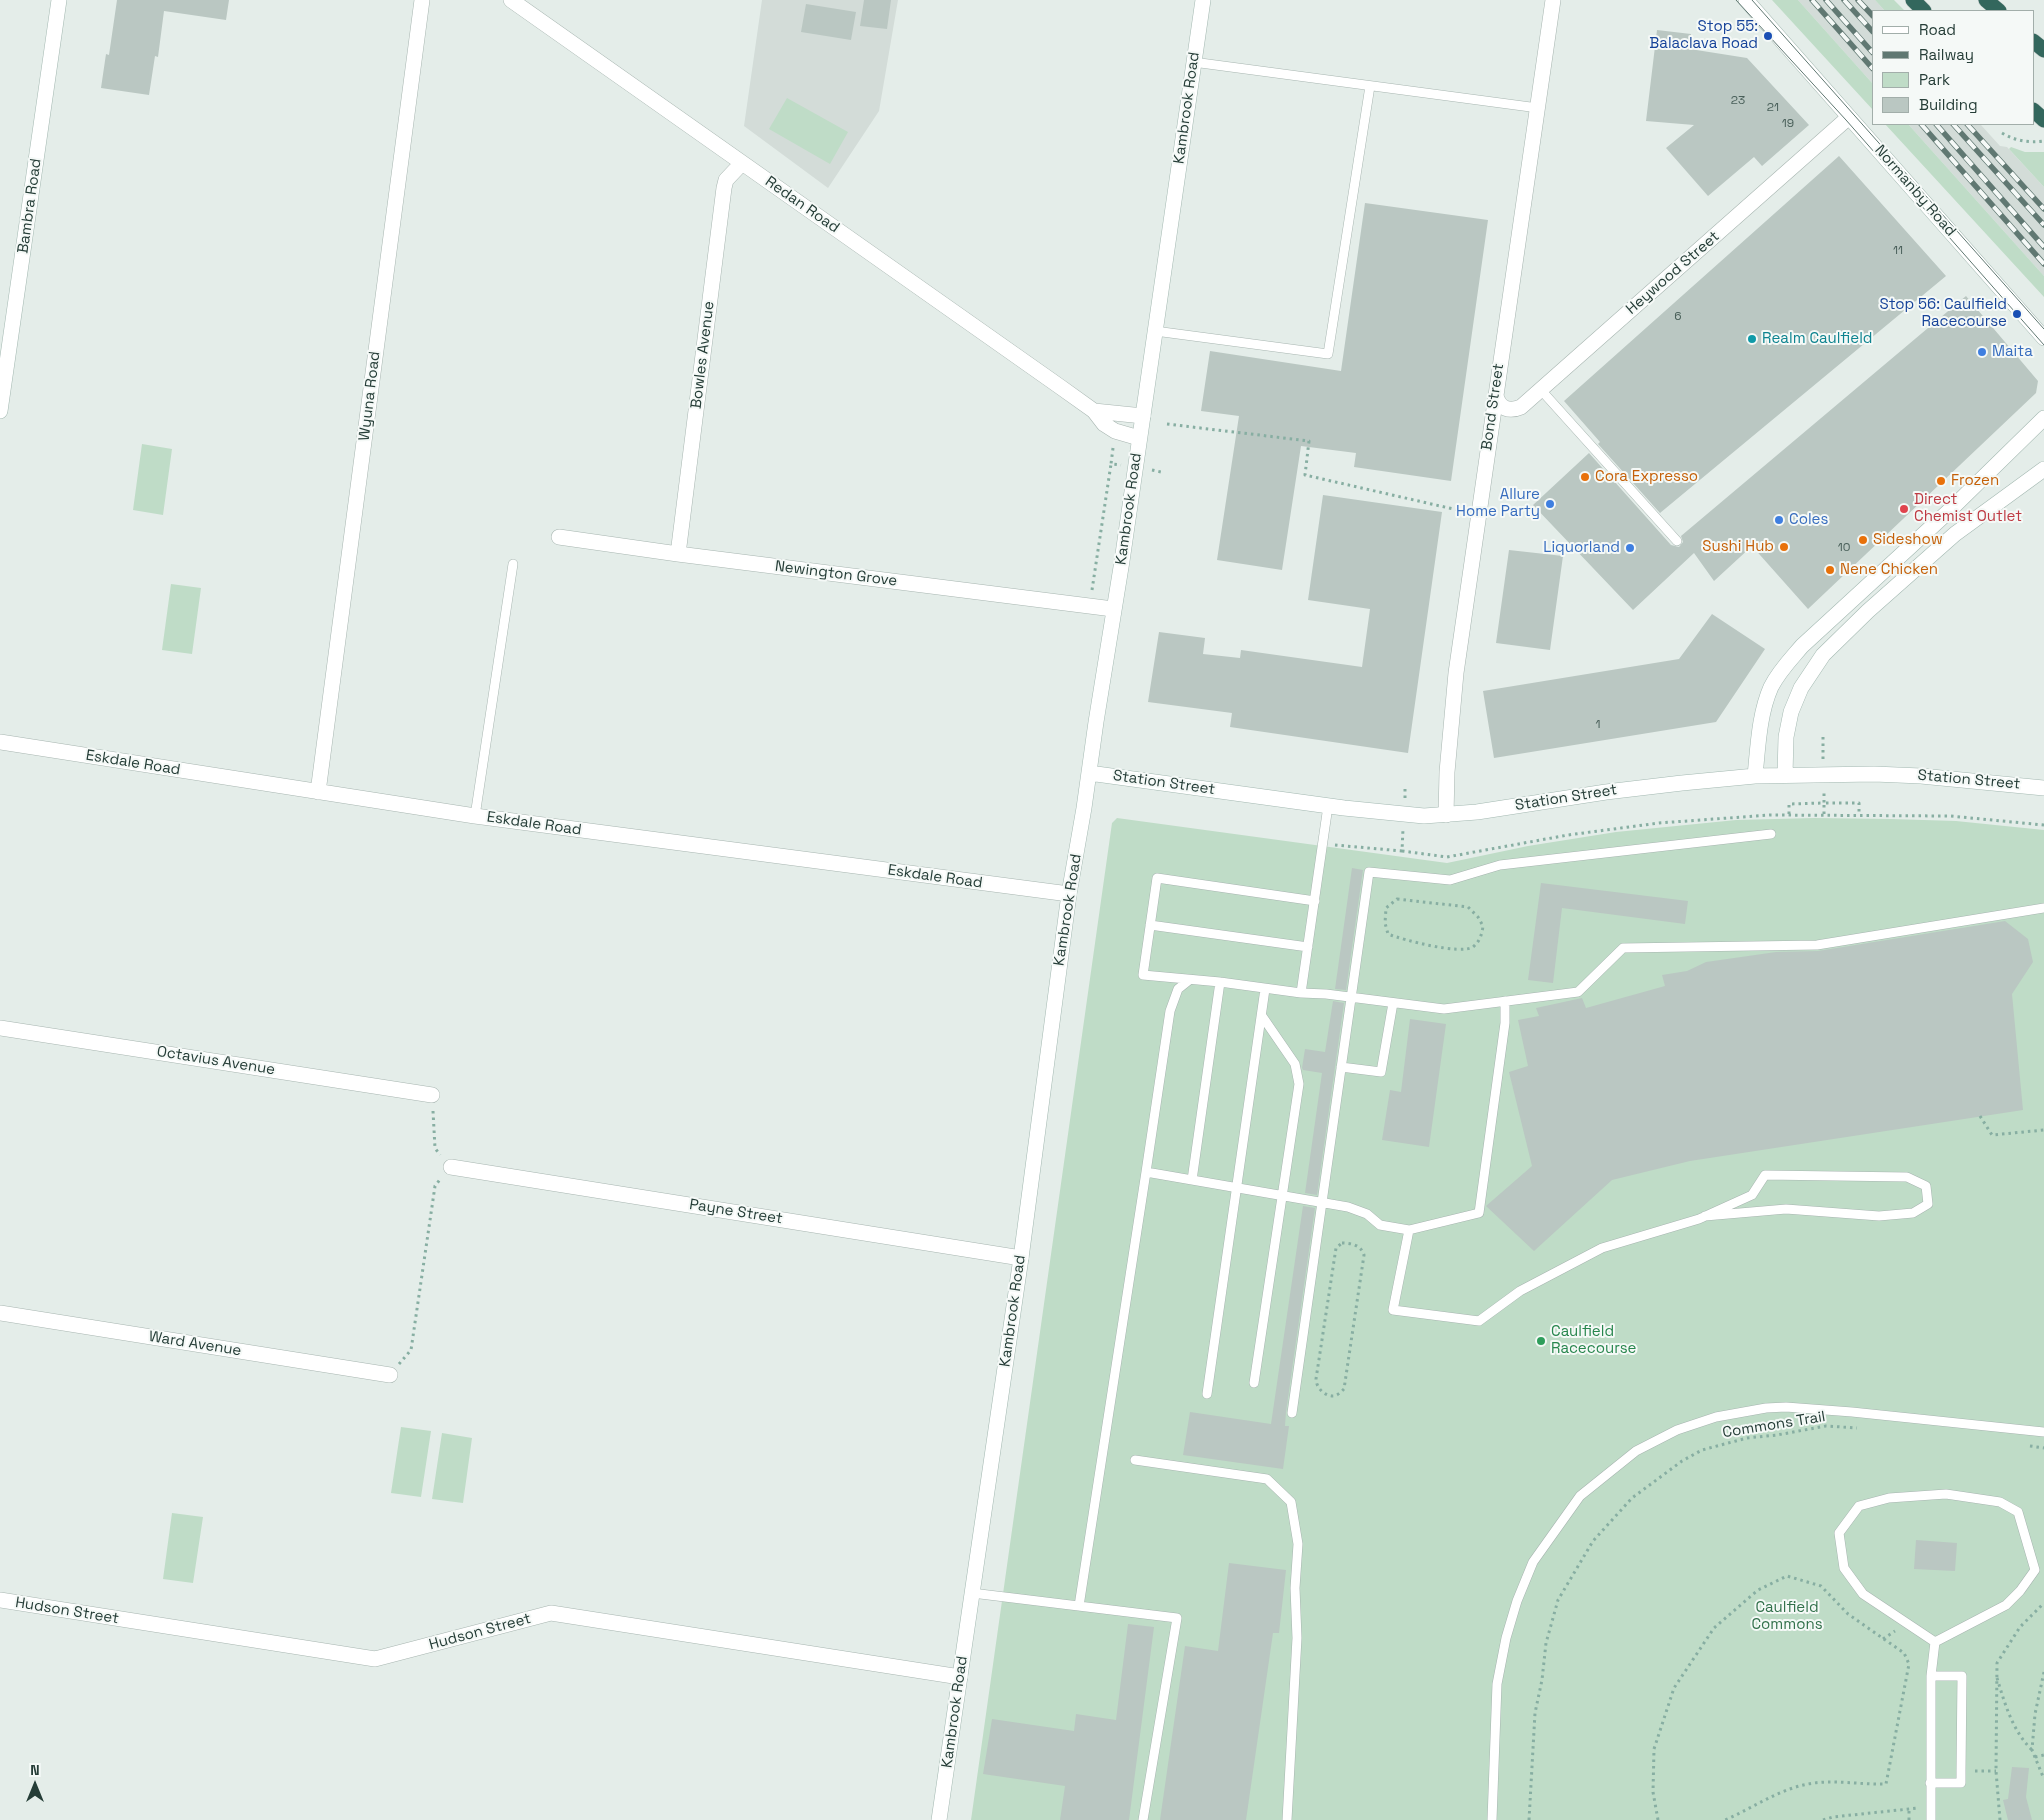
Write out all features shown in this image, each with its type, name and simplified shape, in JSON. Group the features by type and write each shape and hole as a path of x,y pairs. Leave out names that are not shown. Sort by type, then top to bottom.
{"highway":[{"path":"1914,0 1923,10"},
{"path":"1986,0 1998,10"},
{"path":"2034,42 2044,50"},
{"path":"2034,111 2044,120"}],"street":[{"name":"Bambra Road","path":"0,411 59,0"},
{"name":"Wyuna Road","path":"318,792 422,0"},
{"name":"Redan Road","path":"511,0 1094,411 1104,424 1116,431 1139,438"},
{"name":"Kambrook Road","path":"939,1820 1021,1258 1069,894 1143,416 1203,0"},
{"name":"Bond Street","path":"1446,815 1447,772 1456,673 1553,0"},
{"name":"Normanby Road","path":"1748,2 2044,338"},
{"name":"Heywood Street","path":"1496,396 1503,407 1514,410 1521,407 1849,117"},
{"name":"Bowles Avenue","path":"678,554 724,188 726,180 742,163"},
{"name":"Redan Road","path":"1094,411 1143,416"},
{"path":"1755,776 1758,739 1767,696 1784,666 1802,646 1949,511 2044,418"},
{"path":"1785,775 1786,738 1791,712 1801,688 1823,654 1868,611 1955,534 2044,469"},
{"name":"Newington Grove","path":"559,537 678,554 1113,608"},
{"name":"Eskdale Road","path":"0,742 475,816 1069,894"},
{"name":"Station Street","path":"1089,773 1404,816 1446,815 1606,792 1755,776 1911,775 2044,788"},
{"name":"Octavius Avenue","path":"0,1028 432,1095"},
{"name":"Payne Street","path":"451,1167 1021,1258"},
{"name":"Ward Avenue","path":"0,1314 390,1375"},
{"name":"Hudson Street","path":"0,1600 375,1659 551,1613 960,1677"}],"lane":[{"path":"1193,62 1538,108"},
{"path":"1155,331 1328,354 1370,86"},
{"path":"1541,390 1676,541"},
{"path":"475,816 513,564"},
{"path":"1301,993 1328,806"},
{"path":"1292,1413 1369,872 1450,880 1500,865 1771,834"},
{"path":"1315,901 1157,878 1143,975 1188,981 1220,982 1444,1009 1578,992 1623,948 1817,945 2044,908"},
{"path":"1150,924 1308,947"},
{"path":"1079,1606 1170,1011 1178,989 1188,981"},
{"path":"1192,1180 1220,982"},
{"path":"1207,1394 1265,988"},
{"path":"1146,1172 1322,1202 1361,1211 1380,1225 1409,1230 1479,1214 1505,1023 1505,1001"},
{"path":"1341,1066 1382,1072 1393,1002"},
{"path":"1254,1384 1299,1084 1295,1064 1262,1016"},
{"path":"1409,1230 1393,1310 1479,1321 1520,1290 1602,1248 1705,1216 1752,1195 1766,1175 1907,1176 1926,1186 1928,1204 1913,1214 1879,1216 1786,1209 1705,1216"},
{"path":"1492,1820 1496,1684 1506,1638 1517,1601 1534,1562 1580,1496 1636,1451 1677,1430 1716,1417 1766,1408 1786,1407 2044,1432"},
{"path":"1136,1460 1267,1479 1291,1502 1298,1544 1295,1588 1296,1638 1287,1820"},
{"path":"1946,1494 2000,1502 2018,1512 2035,1570 2020,1591 2006,1605 1935,1642 1863,1594 1844,1568 1839,1533 1859,1506 1889,1498 1946,1494"},
{"path":"972,1593 1177,1618 1143,1820"},
{"path":"1931,1820 1932,1676 1935,1642"},
{"path":"1930,1783 1961,1783 1962,1676 1932,1676"}],"path":[{"path":"2002,133 2011,138 2026,142 2044,141"},
{"path":"1167,424 1309,441 1305,475 1457,511 1478,513"},
{"path":"1089,606 1111,464"},
{"path":"1322,844 1402,851 1405,785"},
{"path":"1824,814 1824,803 1859,803 1859,814"},
{"path":"1396,899 1436,903 1468,908 1478,917 1484,926 1482,937 1474,946 1464,950 1405,941 1388,934 1385,923 1386,908 1396,899"},
{"path":"390,1375 411,1350 435,1186 451,1167 434,1148 432,1095"},
{"path":"1980,1116 1992,1135 2044,1130"},
{"path":"1342,1243 1351,1243 1358,1247 1364,1255 1344,1389 1335,1396 1330,1396 1322,1392 1316,1385 1316,1379 1336,1248 1342,1243"},
{"name":"Commons Trail","path":"1528,1820 1535,1714 1542,1680 1546,1643 1558,1600 1592,1541 1632,1498 1702,1450 1748,1438 1826,1426 1861,1428"},
{"path":"2025,1446 2044,1448"},
{"path":"1658,1820 1653,1792 1654,1750 1674,1688 1714,1628 1758,1590 1787,1576 1821,1586 1848,1614 1904,1654 1909,1664 1886,1784 1872,1785 1846,1782 1808,1784 1775,1794 1725,1820"},
{"path":"2000,1820 1996,1771 1997,1663 2020,1627 2044,1603"},
{"path":"2032,1750 2035,1714 2044,1672"},
{"path":"1996,1675 2009,1716 2022,1740 2032,1750 2044,1779"},
{"path":"2035,1757 2044,1755"},
{"path":"1961,1770 1996,1771"},
{"path":"1823,1820 1833,1817 1909,1810 1930,1805"},
{"path":"1909,1810 1909,1820"}],"shaded area":[{"path":"762,0 898,0 879,111 828,188 744,126"},
{"path":"1798,0 1875,0 1884,10 1872,10 1872,83"},
{"path":"1909,125 1981,125 2000,146 2007,147 2044,187 2044,276"}],"green space":[{"path":"1772,0 1798,0 1872,83 1872,109"},
{"path":"1875,0 1894,0 1904,10 1884,10"},
{"path":"787,98 848,132 830,164 769,129"},
{"path":"1886,125 1909,125 2044,276 2044,297"},
{"path":"2011,147 2025,152 2044,152 2044,187 2009,149"},
{"path":"142,444 172,449 163,515 133,510"},
{"path":"171,584 201,588 192,654 162,650"},
{"name":"Caulfield Racecourse","path":"1117,818 1447,863 1528,846 1616,832 1736,820 1814,818 1956,821 2044,830 2044,1820 971,1820 1112,823"},
{"path":"401,1427 431,1431 421,1497 391,1493"},
{"path":"442,1433 472,1438 463,1503 432,1499"},
{"path":"172,1513 203,1517 193,1583 163,1579"}],"building":[{"path":"117,0 229,0 226,20 164,11 158,57 155,56 149,95 101,88 106,54 109,55"},
{"path":"864,0 891,0 887,29 860,26"},
{"path":"806,4 856,12 851,40 801,32"},
{"path":"1657,30 1691,34 1690,49 1747,58 1809,125 1762,166 1754,157 1708,196 1666,148 1694,125 1646,121"},
{"name":"Realm Caulfield","path":"1839,156 1946,276 1660,513 1598,444 1600,442 1564,401"},
{"path":"1365,203 1488,220 1451,481 1354,467 1356,453 1301,446 1282,570 1217,560 1239,416 1201,411 1210,351 1341,371"},
{"name":"Realm Caulfield","path":"1966,296 2038,381 2036,393 1808,609 1752,546 1714,581 1694,553 1633,610 1533,505 1589,453 1671,545 1679,547 1683,542 1681,536"},
{"path":"1323,495 1442,512 1408,753 1230,727 1232,713 1148,702 1159,632 1205,638 1203,654 1240,658 1241,650 1362,667 1370,609 1308,600"},
{"path":"1509,550 1563,556 1550,650 1496,643"},
{"path":"1712,614 1765,649 1716,722 1494,758 1483,691 1679,659"},
{"path":"1352,868 1363,870 1346,990 1335,989"},
{"path":"1541,883 1688,901 1685,924 1562,908 1553,983 1528,980"},
{"path":"2005,921 2028,939 2033,962 2012,994 2023,1110 1690,1161 1612,1180 1534,1251 1486,1206 1532,1166 1509,1072 1528,1066 1518,1020 1539,1016 1536,1008 1582,998 1586,1008 1665,986 1662,975 1687,971 1706,962 1776,952 1818,951"},
{"path":"1333,1001 1344,1003 1317,1195 1305,1193 1322,1073 1303,1070 1302,1068 1305,1049 1325,1052"},
{"path":"1410,1019 1446,1024 1429,1147 1382,1140 1390,1090 1401,1092"},
{"path":"1303,1206 1315,1208 1286,1412 1285,1426 1289,1426 1283,1469 1183,1455 1190,1412 1271,1424"},
{"path":"1916,1540 1957,1543 1955,1571 1914,1569"},
{"path":"1229,1563 1286,1570 1279,1633 1273,1633 1246,1820 1160,1820 1185,1646 1218,1651"},
{"path":"1128,1624 1154,1627 1129,1820 1060,1820 1065,1786 983,1774 992,1719 1074,1731 1076,1714 1116,1720"},
{"path":"2012,1767 2029,1768 2026,1797 2032,1820 2008,1820 2003,1800 2008,1799"}],"tram line":[{"path":"1736,0 1846,120 2044,345"},
{"path":"1752,0 2044,329"}],"railway":[{"path":"1812,0 1872,68"},
{"path":"1826,0 1872,52"},
{"path":"1844,0 1872,31"},
{"path":"1858,0 1872,15"},
{"path":"1922,125 2044,264"},
{"path":"1937,125 2044,247"},
{"path":"1954,125 2044,225"},
{"path":"1968,125 2044,209"}],"place":[{"name":"Stop 55: Balaclava Road","path":"1768,36"},
{"name":"Stop 56: Caulfield Racecourse","path":"2017,314"},
{"name":"Realm Caulfield","path":"1752,339"},
{"name":"Maita","path":"1982,352"},
{"name":"Cora Expresso","path":"1585,477"},
{"name":"Frozen","path":"1941,481"},
{"name":"Allure Home Party","path":"1550,504"},
{"name":"Direct Chemist Outlet","path":"1904,509"},
{"name":"Coles","path":"1779,520"},
{"name":"Sideshow","path":"1863,540"},
{"name":"Sushi Hub","path":"1784,547"},
{"name":"Liquorland","path":"1630,548"},
{"name":"Nene Chicken","path":"1830,570"},
{"name":"Caulfield Racecourse","path":"1541,1341"}],"park label":[{"name":"Caulfield Commons","path":"1787,1616"}]}
